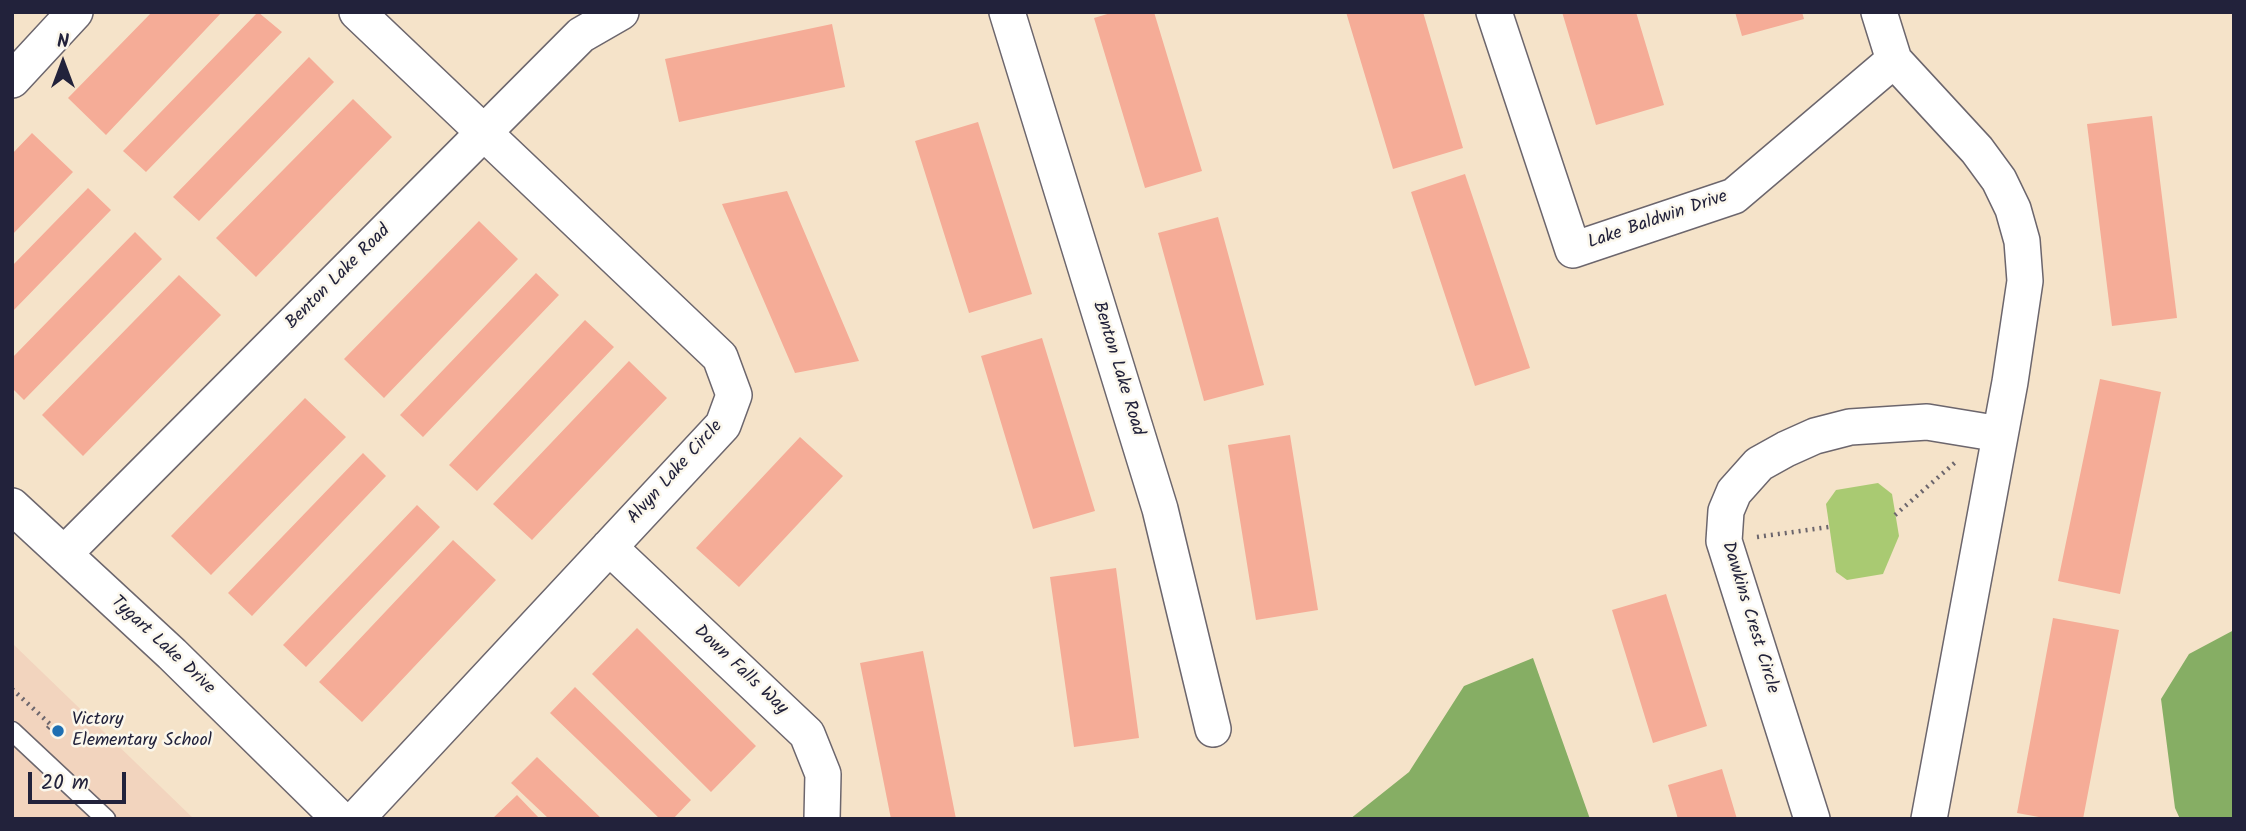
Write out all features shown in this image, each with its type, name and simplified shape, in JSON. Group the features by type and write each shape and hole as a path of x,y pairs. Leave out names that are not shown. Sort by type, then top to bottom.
{"street":[{"path":"12,80 75,12"},
{"name":"Alvyn Lake Circle","path":"356,819 723,425 734,395 720,357 357,12"},
{"name":"Benton Lake Road","path":"64,554 581,34 621,12"},
{"name":"Benton Lake Road","path":"1007,12 1160,509 1213,729"},
{"name":"Lake Baldwin Drive","path":"1494,12 1573,250 1734,196 1754,182 1894,60"},
{"path":"1879,12 1894,60 1976,150 1999,180 2013,209 2022,241 2025,281 2000,434 1929,819"},
{"name":"Dawkins Crest Circle","path":"1812,819 1724,541 1726,512 1746,476 1759,464 1815,436 1888,422 1927,422 2000,434"},
{"name":"Tygart Lake Drive","path":"12,506 172,654 340,819"},
{"name":"Down Falls Way","path":"609,547 807,734 823,774 822,819"}],"lane":[{"path":"12,731 106,819"}],"path":[{"path":"1895,515 1962,457 2000,434"},
{"path":"1724,541 1829,527"}],"shaded area":[{"name":"Victory Elementary School","path":"12,643 194,819 12,819"}],"green space":[{"path":"1878,483 1892,494 1899,536 1883,574 1847,580 1836,572 1826,504 1836,490"},
{"path":"2234,630 2234,819 2180,819 2175,808 2161,699 2189,654"},
{"path":"1533,658 1590,819 1350,819 1409,772 1464,686"}],"building":[{"path":"152,12 222,12 106,135 68,98"},
{"path":"258,12 282,32 146,172 123,151"},
{"path":"1114,12 1154,12 1202,171 1145,188 1094,18"},
{"path":"1346,12 1423,12 1463,148 1393,169"},
{"path":"1562,12 1636,12 1664,105 1596,125"},
{"path":"1735,12 1802,12 1804,19 1742,36"},
{"path":"832,24 845,87 679,122 665,59"},
{"path":"309,57 334,82 199,221 173,197"},
{"path":"353,99 392,137 256,277 216,238"},
{"path":"2152,116 2177,318 2112,326 2087,124"},
{"path":"978,122 1032,294 969,313 915,141"},
{"path":"32,133 73,172 12,235 12,154"},
{"path":"1465,174 1530,368 1475,386 1411,192"},
{"path":"88,188 111,210 12,312 12,266"},
{"path":"787,191 859,361 795,373 722,204"},
{"path":"1218,217 1264,385 1204,401 1158,233"},
{"path":"479,221 518,259 384,398 344,359"},
{"path":"135,232 162,259 24,400 12,388 12,358"},
{"path":"536,273 559,295 423,437 400,415"},
{"path":"179,275 221,315 83,456 42,415"},
{"path":"585,320 614,347 477,491 449,465"},
{"path":"1042,338 1095,511 1033,529 981,356"},
{"path":"629,361 667,398 532,540 493,504"},
{"path":"2100,379 2161,392 2120,594 2058,581"},
{"path":"305,398 346,437 211,575 171,536"},
{"path":"1290,435 1318,610 1256,620 1228,445"},
{"path":"800,437 843,476 739,587 696,548"},
{"path":"363,453 386,476 252,616 228,593"},
{"path":"417,505 440,527 306,667 283,645"},
{"path":"453,540 496,580 362,722 319,682"},
{"path":"1116,568 1139,738 1074,747 1050,577"},
{"path":"1666,594 1707,726 1653,743 1612,610"},
{"path":"2053,618 2119,630 2083,819 2050,819 2017,813"},
{"path":"637,628 756,746 711,792 592,674"},
{"path":"923,651 956,819 891,819 860,663"},
{"path":"575,687 691,800 673,819 660,819 550,713"},
{"path":"537,757 602,819 549,819 511,783"},
{"path":"1722,769 1737,819 1678,819 1668,785"},
{"path":"517,795 540,819 492,819"}],"place":[{"name":"Victory Elementary School","path":"58,731"}]}
